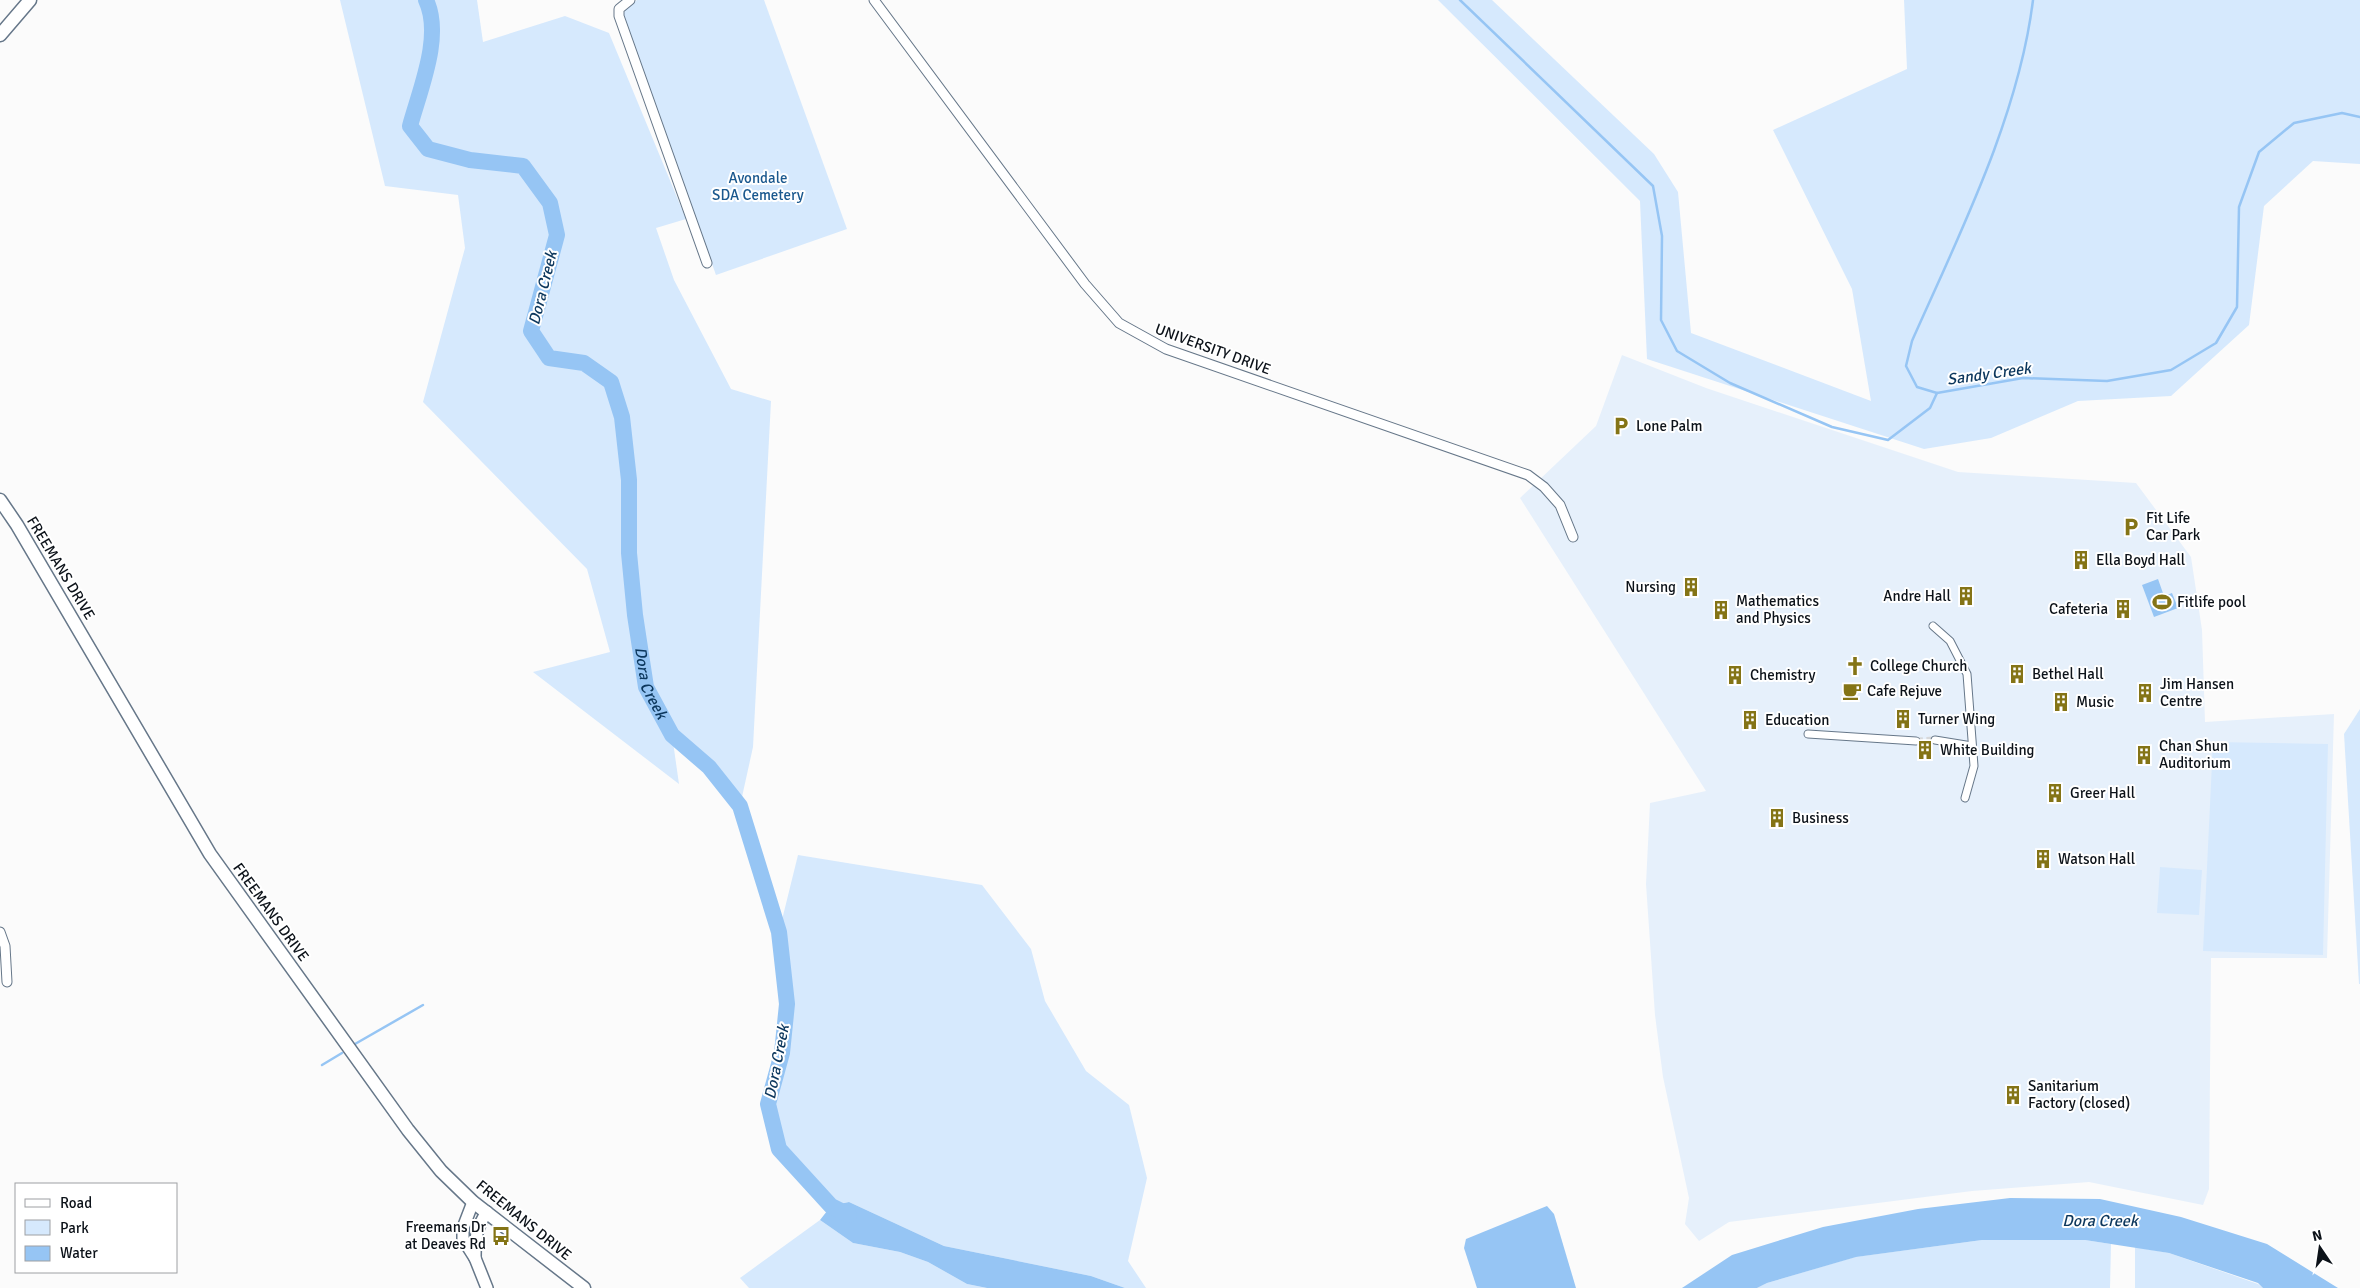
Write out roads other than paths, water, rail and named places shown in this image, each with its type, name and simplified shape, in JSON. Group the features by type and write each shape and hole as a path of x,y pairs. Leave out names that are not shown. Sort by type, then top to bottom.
{"main road":[{"path":"0,36 30,0"},
{"name":"FREEMANS DRIVE","path":"0,500 17,525 210,854 408,1130 441,1171 473,1202 584,1288"}],"street":[{"path":"630,0 619,9 619,16 707,263"},
{"name":"UNIVERSITY DRIVE","path":"874,0 1028,209 1085,284 1119,323 1166,349 1528,475 1544,487 1560,504 1573,537"},
{"path":"1934,626 1950,641 1967,674 1974,766 1965,798"},
{"path":"1808,734 1916,741"},
{"path":"1935,740 1972,746"},
{"path":"0,932 6,946 8,982"},
{"path":"473,1202 463,1228 464,1239 475,1258 487,1288"},
{"path":"475,1258 475,1239 478,1227 487,1212"}],"water":[{"name":"Fitlife pool","path":"2158,579 2164,596 2172,593 2178,608 2154,617 2142,585"},
{"name":"Dora Creek","path":"2010,1198 2100,1199 2181,1217 2267,1244 2338,1288 2263,1288 2258,1283 2169,1253 2085,1240 1982,1240 1856,1257 1767,1283 1757,1288 1682,1288 1732,1255 1823,1227 1918,1209"},
{"path":"849,1202 944,1246 1091,1276 1125,1288 987,1288 967,1284 928,1262 900,1252 853,1243 820,1220 831,1206"},
{"path":"1547,1206 1554,1214 1576,1288 1477,1288 1464,1248 1466,1239"}],"waterway":[{"name":"Dora Creek","path":"426,0 431,14 431,46 424,79 410,126 428,149 470,160 523,166 550,203 557,235 531,331 549,358 584,363 611,382 622,417 629,480 629,553 635,615 646,687 672,735 709,767 740,806 779,932 787,1004 782,1053 768,1104 779,1149 831,1206 849,1215"},
{"path":"1460,0 1653,186 1662,236 1661,320 1677,351 1730,383 1832,427 1888,440 1930,408 1937,393"},
{"name":"Sandy Creek","path":"2033,0 2026,44 2001,131 1967,217 1912,341 1906,366 1917,387 1937,393 2023,378 2107,381 2171,370 2216,343 2237,307 2239,207 2259,152 2294,123 2342,113 2360,117"},
{"path":"355,1044 423,1005"},
{"path":"322,1065 342,1053"}],"tunnel":[{"path":"1916,741 1935,740"}],"place":[{"name":"Lone Palm","path":"1621,426"},
{"name":"Fit Life Car Park","path":"2131,527"},
{"name":"Ella Boyd Hall","path":"2081,560"},
{"name":"Nursing","path":"1691,587"},
{"name":"Andre Hall","path":"1966,596"},
{"name":"Fitlife pool","path":"2162,602"},
{"name":"Cafeteria","path":"2123,609"},
{"name":"Mathematics and Physics","path":"1721,610"},
{"name":"College Church","path":"1855,666"},
{"name":"Bethel Hall","path":"2017,674"},
{"name":"Chemistry","path":"1735,675"},
{"name":"Cafe Rejuve","path":"1852,691"},
{"name":"Jim Hansen Centre","path":"2145,693"},
{"name":"Music","path":"2061,702"},
{"name":"Turner Wing","path":"1903,719"},
{"name":"Education","path":"1750,720"},
{"name":"White Building","path":"1925,750"},
{"name":"Chan Shun Auditorium","path":"2144,755"},
{"name":"Greer Hall","path":"2055,793"},
{"name":"Business","path":"1777,818"},
{"name":"Watson Hall","path":"2043,859"},
{"name":"Sanitarium Factory (closed)","path":"2013,1095"},
{"name":"Freemans Dr at Deaves Rd","path":"501,1236"}],"park label":[{"name":"Avondale SDA Cemetery","path":"758,186"}]}
